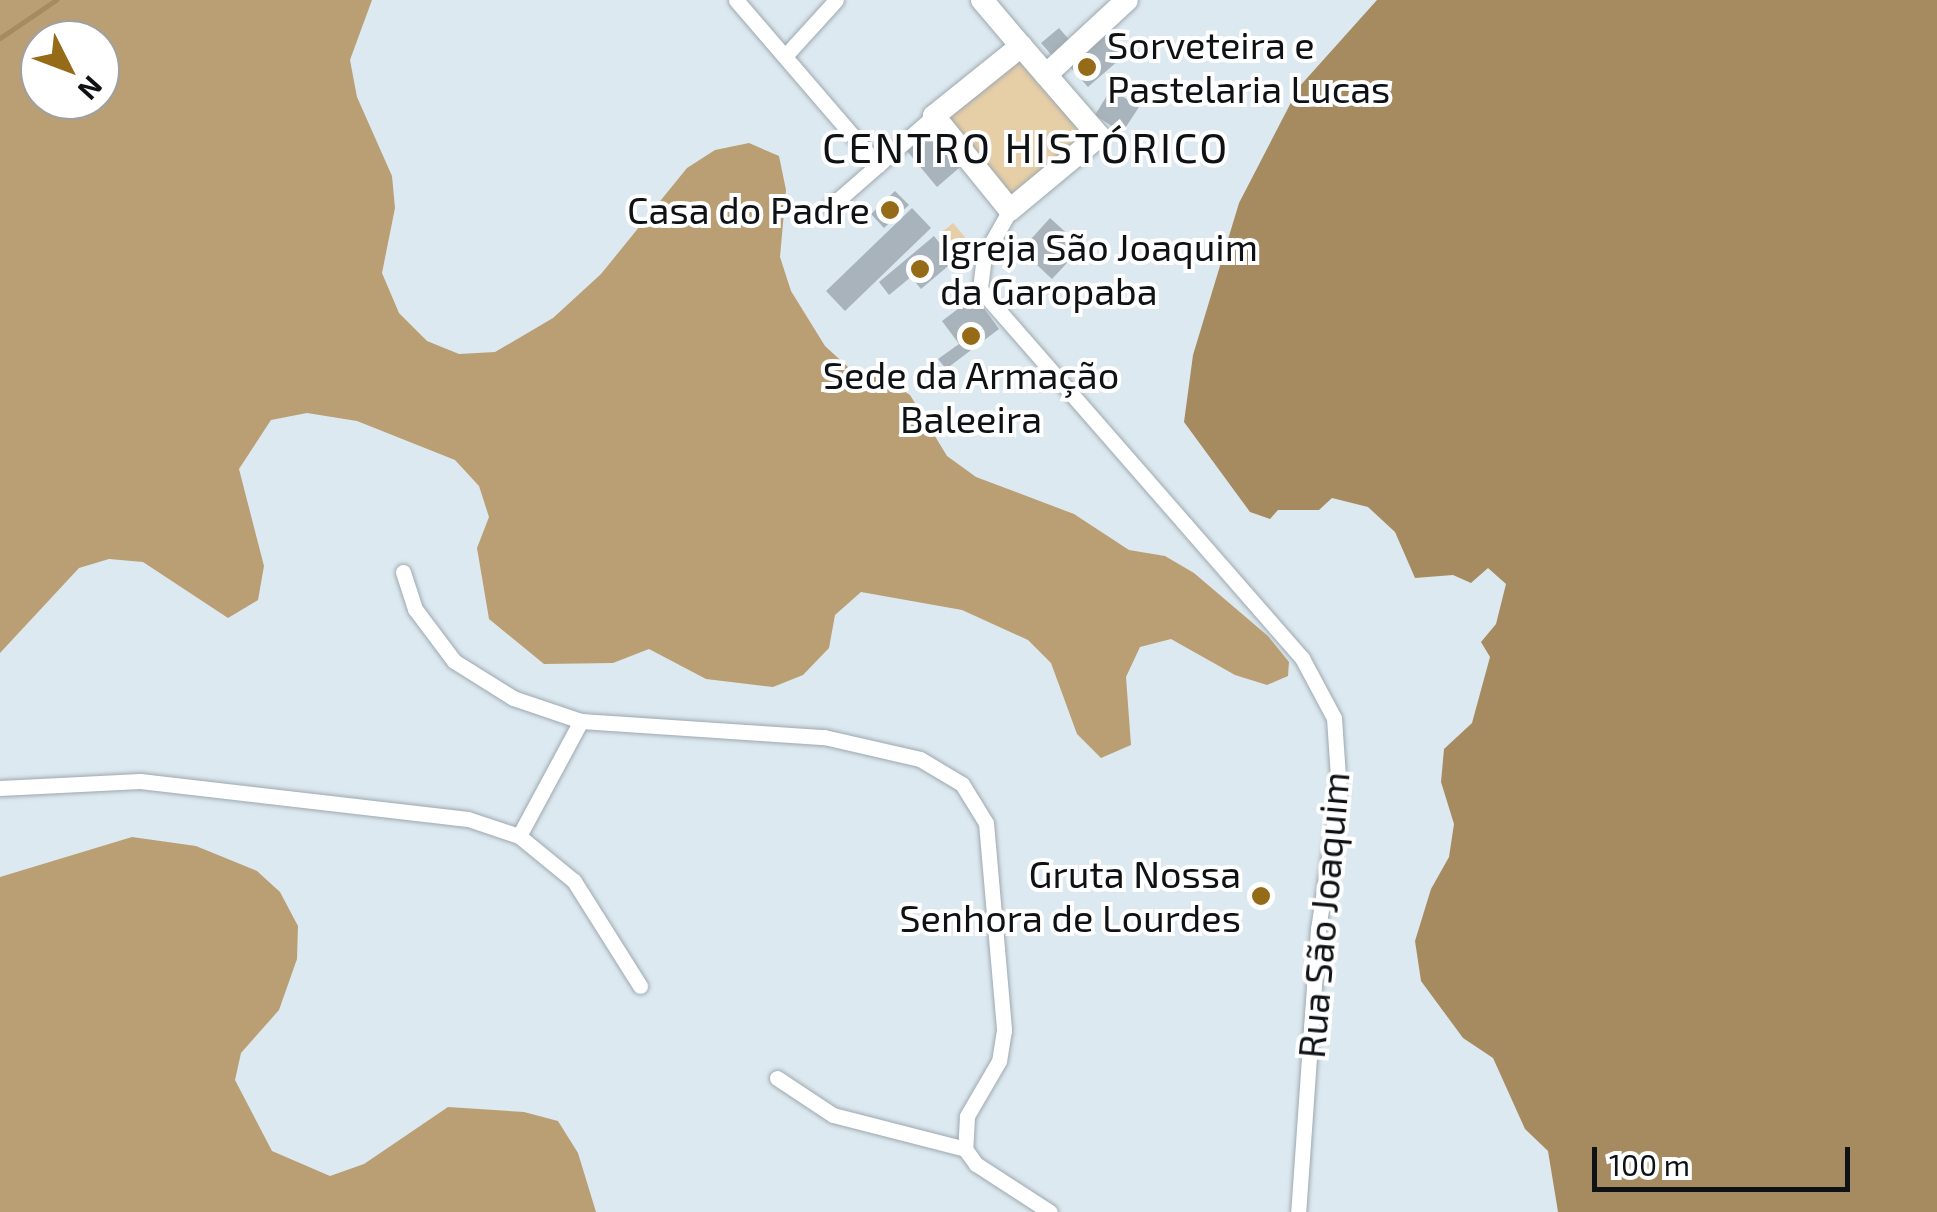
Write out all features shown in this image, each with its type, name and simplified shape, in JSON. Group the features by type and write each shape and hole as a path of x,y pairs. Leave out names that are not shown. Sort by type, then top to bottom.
{"street":[{"path":"736,0 878,164"},
{"path":"786,54 836,0"},
{"path":"982,0 1046,75 1127,0"},
{"path":"830,207 1021,46"},
{"name":"Rua São Joaquim","path":"1046,75 1099,136 1010,210 984,256 980,289 1302,658 1334,718 1339,792 1318,928 1298,1212"},
{"path":"934,116 1010,210"},
{"path":"403,572 415,609 454,661 514,698 580,721 762,730 920,759 976,800 986,823 1004,1030 999,1061 968,1116 965,1149"},
{"path":"520,836 580,721"},
{"path":"0,788 140,781 398,808 520,836 574,881 640,986"},
{"path":"777,1078 833,1115 965,1149 976,1164 1050,1212"}],"shaded area":[{"path":"0,0 372,0 350,60 357,97 392,176 395,208 382,273 399,313 427,341 459,354 495,352 553,318 601,274 687,168 715,150 749,143 779,156 786,190 780,257 791,291 825,346 849,368 882,377 910,395 947,456 976,477 1074,514 1129,550 1165,556 1194,573 1268,636 1289,662 1288,676 1267,685 1235,675 1171,639 1140,647 1126,677 1131,745 1101,758 1077,734 1051,663 1028,640 962,610 861,592 835,615 829,648 803,675 773,687 706,679 649,649 613,663 544,664 489,619 477,548 489,517 479,486 455,460 357,421 307,413 271,420 239,469 264,566 258,600 228,618 143,562 109,559 79,568 0,653"},
{"path":"1377,0 1937,0 1937,1212 1558,1212 1548,1151 1525,1129 1493,1058 1463,1038 1421,981 1415,941 1431,889 1449,857 1454,824 1441,782 1444,749 1472,723 1490,657 1481,642 1496,624 1506,584 1488,568 1471,583 1453,575 1415,578 1395,532 1368,507 1332,498 1319,510 1278,510 1270,519 1250,512 1184,422 1193,355 1239,203 1299,87"},
{"path":"1023,54 1086,132 1011,197 946,117"},
{"path":"953,223 974,248 962,258 963,269 955,260 961,254 942,232"},
{"path":"132,837 196,846 257,871 280,892 298,926 297,959 279,1010 241,1053 235,1080 272,1151 330,1176 364,1164 448,1107 524,1112 558,1121 578,1153 596,1212 0,1212 0,877"}],"building":[{"path":"1059,28 1072,43 1055,59 1041,43"},
{"path":"1109,32 1127,53 1088,87 1070,67"},
{"path":"1111,89 1139,107 1122,133 1095,115"},
{"path":"936,127 966,162 937,187 907,151"},
{"name":"Casa do Padre","path":"895,191 909,205 884,228 871,214"},
{"path":"912,208 931,228 845,311 826,291"},
{"path":"1050,218 1082,247 1052,279 1021,250"},
{"name":"Igreja São Joaquim da Garopaba","path":"934,236 954,261 921,289 911,277 889,295 879,282"},
{"name":"Sede da Armação Baleeira","path":"975,296 999,329 946,369 938,359 959,344 942,321"}],"waterway":[{"path":"0,38 56,0"}],"place":[{"name":"Sorveteira e Pastelaria Lucas","path":"1087,67"},
{"name":"Casa do Padre","path":"890,210"},
{"name":"Igreja São Joaquim da Garopaba","path":"920,269"},
{"name":"Sede da Armação Baleeira","path":"971,336"},
{"name":"Gruta Nossa Senhora de Lourdes","path":"1261,896"}],"district":[{"name":"CENTRO HISTÓRICO","path":"1026,146"}]}
